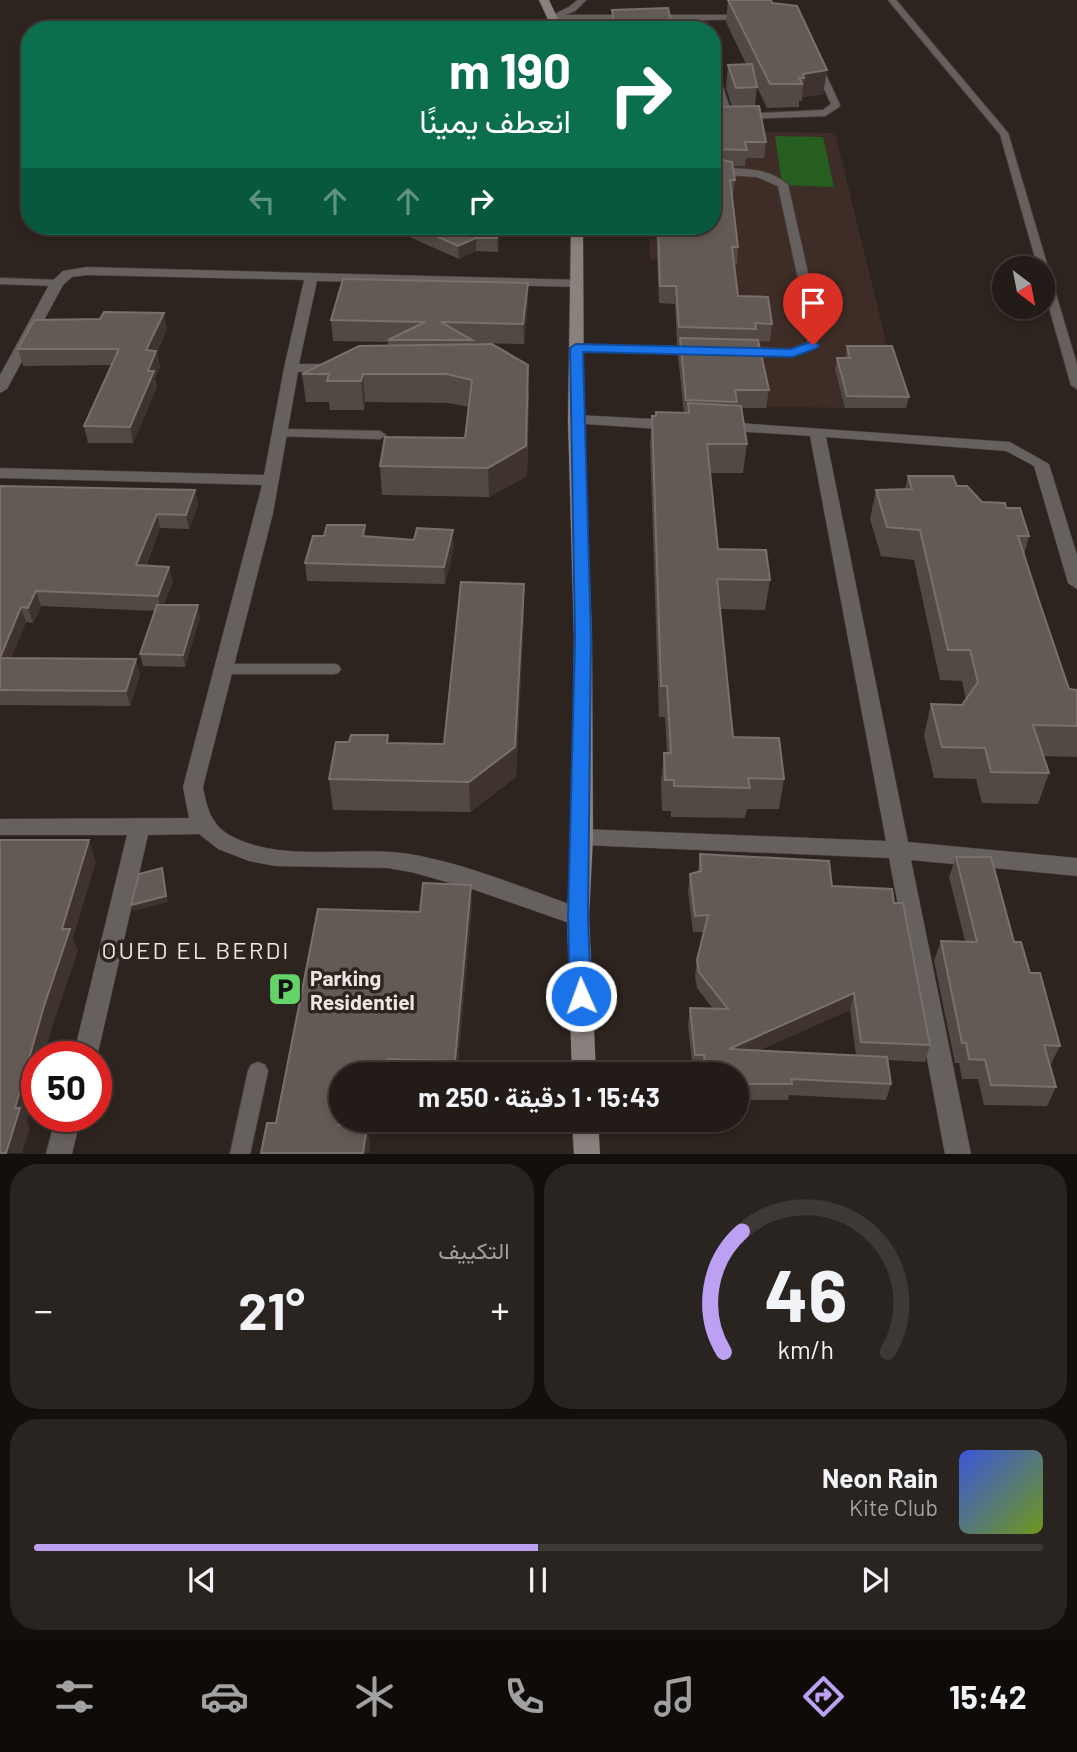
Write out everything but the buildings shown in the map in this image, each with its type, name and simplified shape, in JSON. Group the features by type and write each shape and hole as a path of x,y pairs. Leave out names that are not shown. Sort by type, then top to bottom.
{"main road":[{"path":"544,0 554,21"},
{"path":"577,235 576,420 583,638 582,837 578,917 584,1062"},
{"path":"586,1132 587,1153"}],"street":[{"path":"0,389 57,283 68,274 87,271 312,275 578,284"},
{"path":"204,826 193,787 226,669 271,480 291,368 312,275"},
{"path":"291,368 357,368"},
{"path":"576,420 817,432 1010,447 1029,455 1041,464 1077,583"},
{"path":"817,432 901,850 958,1153"},
{"path":"0,473 271,480"},
{"path":"0,827 204,826 228,843 252,852 296,859 408,862 451,873 578,917"},
{"path":"89,1041 139,828"},
{"path":"582,837 901,850 1077,867"},
{"path":"59,1153 65,1132"}],"lane":[{"path":"552,17 572,9 582,0"},
{"path":"892,0 1004,132 1040,256"},
{"path":"552,17 751,17"},
{"path":"589,17 590,21"},
{"path":"721,118 825,113 833,110 836,105 815,59"},
{"path":"721,93 729,118"},
{"path":"721,171 756,172 774,178 783,185 815,330 813,345 793,353 729,351"},
{"path":"0,281 57,283"},
{"path":"1055,309 1077,385"},
{"path":"576,348 703,350"},
{"path":"279,433 380,435"},
{"path":"226,669 333,669"},
{"path":"240,1153 258,1071"}],"shaded area":[{"path":"721,131 835,133 890,358 906,408 683,407 675,304 659,303 657,260 650,259 650,239 656,239 656,235 721,235"}],"green space":[{"path":"775,136 823,137 834,187 782,185"}],"place":[{"name":"Parking Residentiel","path":"285,989"}],"district":[{"name":"OUED EL BERDI","path":"196,949"}],"route":[{"path":"581,996 578,917 582,837 583,638 576,348 793,353 813,345"}]}
